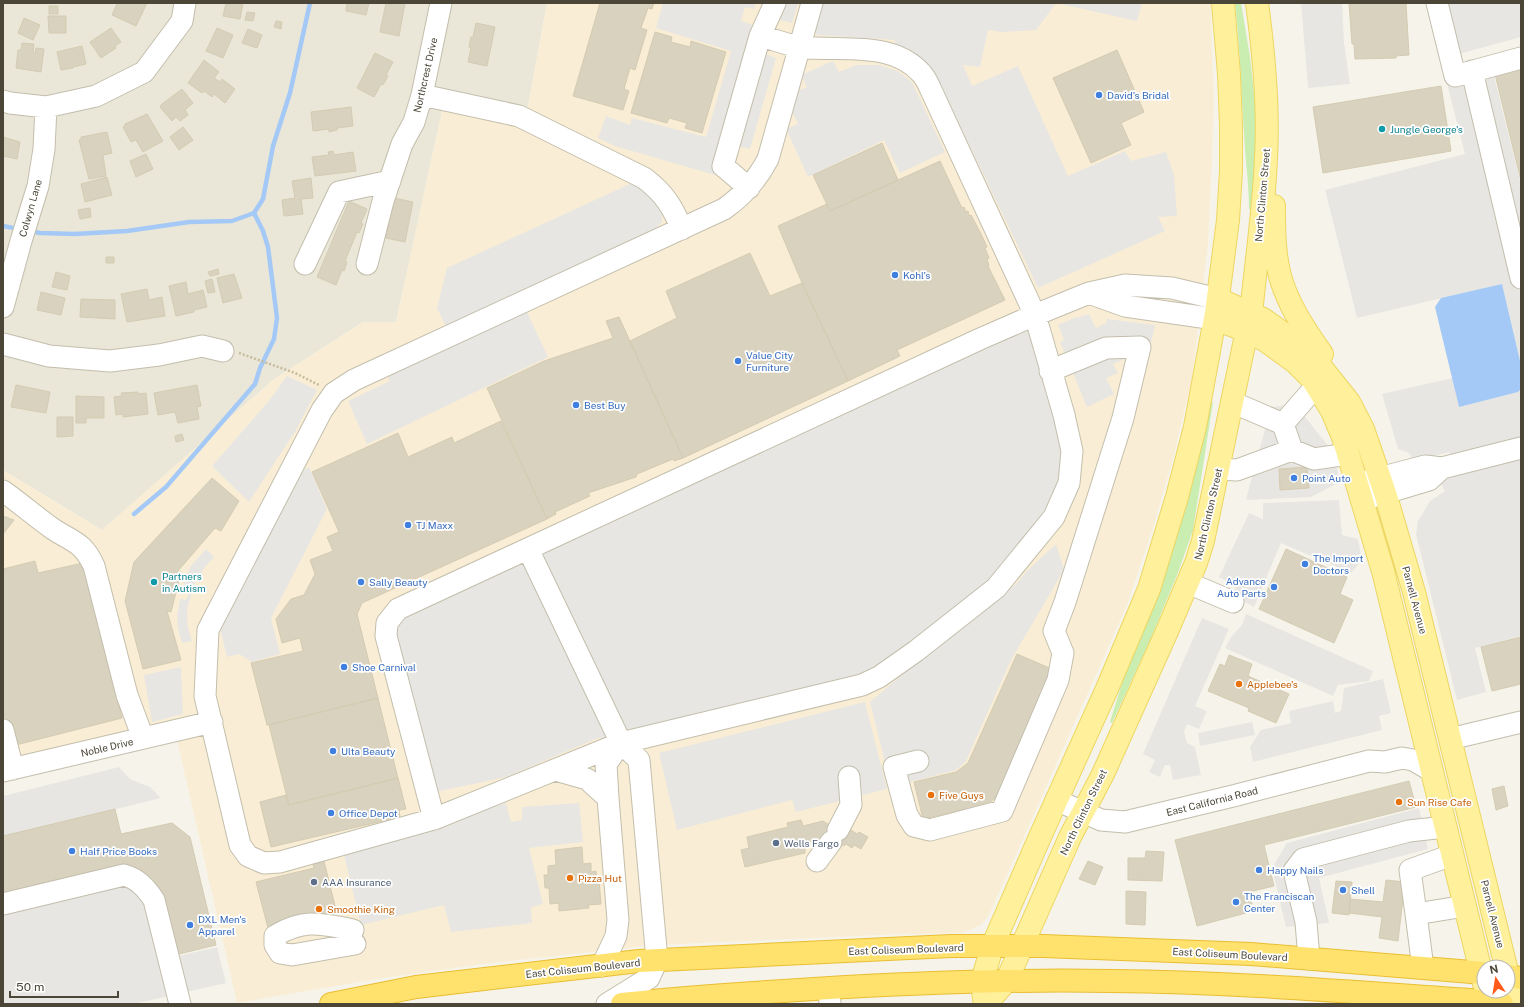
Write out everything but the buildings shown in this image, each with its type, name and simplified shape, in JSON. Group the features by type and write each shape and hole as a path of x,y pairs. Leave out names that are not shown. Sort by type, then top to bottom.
{"highway":[{"name":"East Coliseum Boulevard","path":"331,1004 416,987 657,960 951,946 1022,946 1251,954 1423,968 1476,986"},
{"path":"622,1004 830,996 982,981 1007,980 1113,981 1357,992 1476,990"}],"main road":[{"name":"North Clinton Street","path":"985,1004 982,981 992,947 1056,800 1082,747 1149,589 1162,550 1195,428 1217,309 1228,220 1231,171 1229,74 1223,3"},
{"name":"North Clinton Street","path":"985,1004 1007,980 1082,812 1102,774 1188,583 1203,540 1249,322 1266,158 1267,108 1262,38 1257,3"},
{"path":"1266,158 1274,203 1274,241 1280,277 1288,300 1302,326 1337,374 1349,402"},
{"name":"Parnell Avenue","path":"1217,309 1249,322 1280,330 1300,345 1317,362 1349,402 1363,429 1383,485 1414,592 1504,959"},
{"name":"Parnell Avenue","path":"1249,322 1266,342 1295,362 1312,379 1332,410 1343,437 1383,571 1445,827 1480,959"}],"street":[{"path":"3,101 46,107 96,96 144,72 182,21 185,3"},
{"name":"Northcrest Drive","path":"367,264 390,180 402,144 414,122 422,95 441,3"},
{"path":"749,188 723,166 760,36 775,3"},
{"path":"760,36 800,46 883,51 898,56 912,64 923,76 932,90 1035,315 1064,415 1072,451 1069,483 1054,517 994,590 916,651 879,677 862,685 621,743 434,819 280,862 264,863 248,856 240,845 205,696 208,630 322,410 334,393 354,380 724,209 738,199 760,175 768,159 800,46 812,3"},
{"path":"1437,3 1455,76 1521,58"},
{"path":"1472,71 1521,278"},
{"path":"422,95 519,116 644,178 658,188 667,199 682,228"},
{"name":"Colwyn Lane","path":"3,307 38,186 44,149 46,107"},
{"path":"305,264 339,192 390,180"},
{"path":"434,819 386,636 387,623 398,609 1035,315 1089,293 1125,285 1172,288 1217,309"},
{"path":"3,344 49,356 110,361 159,355 202,346 223,351"},
{"path":"918,760 894,767 908,815 914,826 930,830 1002,811 1058,680 1064,653 1054,631 1065,602 1123,418 1140,347 1106,348 1050,371"},
{"path":"1283,424 1316,386"},
{"path":"1232,402 1283,424 1292,450"},
{"path":"1360,492 1383,485 1429,480 1442,468 1521,448"},
{"path":"1218,469 1236,470 1292,450 1314,459 1348,454"},
{"path":"3,491 88,552 94,566 127,695 143,738"},
{"path":"528,549 621,743 638,760 657,960 649,978 607,1004"},
{"path":"1188,583 1233,602"},
{"name":"Noble Drive","path":"8,770 212,722"},
{"path":"1450,739 1521,722"},
{"path":"3,730 8,770"},
{"name":"East California Road","path":"1369,761 1381,752 1424,741"},
{"path":"602,966 616,936 618,920 606,764 621,743"},
{"name":"East California Road","path":"1056,800 1101,820 1125,822 1369,761 1385,762 1402,758 1413,760 1432,772"},
{"path":"556,770 587,779 608,798"},
{"path":"817,861 834,836 851,805 849,776"},
{"path":"1309,959 1306,922 1294,871 1303,859 1409,831 1445,827"},
{"path":"1423,968 1410,870 1452,855"},
{"path":"3,904 124,875 131,877 146,888 154,900 180,1004"},
{"path":"1416,914 1465,906"}],"path":[{"path":"257,359 295,373 334,393"}],"shaded area":[{"path":"3,3 547,3 528,106 519,116 469,115 442,111 396,322 363,322 273,380 102,530 3,470"},
{"path":"547,3 1211,3 1214,95 1208,244 1192,378 1173,458 1153,528 1127,605 989,915 981,925 959,933 656,945 484,964 377,979 237,1003 177,740 146,726 3,761 3,470 102,530 273,380 363,322 396,322 442,111 469,115 519,116 528,106"},
{"path":"663,3 756,3 754,9 745,7 741,21 769,30 763,53 776,58 750,149 737,146 733,160 715,175 615,146 598,138 606,116 630,125 632,118 706,137 731,51 656,28"},
{"path":"768,3 798,3 792,23 776,19"},
{"path":"820,3 1056,3 1036,30 1001,32 988,30 980,67 963,65 972,86 1018,66 1068,176 1125,151 1131,161 1166,152 1174,175 1177,216 1158,217 1165,231 1038,288 940,84 895,46 895,40 817,35 813,27"},
{"path":"1056,3 1142,3 1137,21"},
{"path":"1301,3 1342,3 1344,43 1350,84 1308,88"},
{"path":"1446,3 1521,3 1521,37 1459,54"},
{"path":"833,61 839,72 856,65 879,65 898,71 912,82 945,152 900,173 884,140 808,177 786,129 798,124 792,111 797,91 807,87 801,75"},
{"path":"1493,72 1521,185 1521,365 1502,284 1357,318 1325,190 1465,154 1447,84"},
{"path":"634,182 655,198 662,215 662,222 656,228 446,326 437,308 447,268"},
{"path":"526,310 548,357 367,444 348,401 390,381 387,375"},
{"path":"1089,314 1096,328 1106,323 1107,319 1155,325 1146,365 1122,360 1113,364 1118,373 1106,378 1114,394 1087,407 1060,342 1064,340 1058,325 1076,317"},
{"path":"1035,315 1069,483 996,588 879,677 619,740 598,738 506,777 431,793 387,623"},
{"path":"287,376 317,390 296,430 249,502 212,466 268,402"},
{"path":"1452,378 1459,407 1518,392 1521,389 1521,636 1475,648 1486,692 1457,700 1416,534 1418,521 1430,501 1445,491 1439,481 1456,476 1449,452 1414,461 1409,453 1398,449 1382,394"},
{"path":"1295,404 1333,452 1340,482 1311,497 1246,499 1271,407"},
{"path":"309,467 327,509 271,618 280,654 252,662 239,654 227,657 220,628 299,472"},
{"path":"1339,500 1342,535 1358,539 1362,560 1351,573 1281,543 1254,607 1245,602 1232,584 1219,577 1249,513 1263,519 1263,503"},
{"path":"1056,544 1064,570 1011,660 966,761 956,770 891,787 870,702 917,662 1016,584 1027,571"},
{"path":"206,549 214,557 205,567 195,583 188,605 187,615 188,627 192,641 182,643 178,629 177,616 180,599 186,600 189,594 187,590 183,589 185,579 191,566"},
{"path":"1246,614 1373,671 1369,681 1338,685 1333,696 1225,648 1231,637 1242,625"},
{"path":"1202,618 1229,629 1195,706 1207,711 1199,729 1187,724 1184,732 1187,743 1195,747 1201,775 1173,780 1170,765 1165,765 1160,777 1149,772 1155,760 1143,754"},
{"path":"181,667 183,714 152,722 144,675"},
{"path":"1383,679 1391,713 1379,716 1382,730 1253,762 1250,747 1261,730 1291,723 1289,711 1333,701 1335,713 1341,711 1344,688"},
{"path":"865,702 887,789 796,812 792,800 677,830 659,753"},
{"path":"1252,722 1255,735 1200,746 1198,733"},
{"path":"119,767 130,779 150,787 161,798 3,837 3,796"},
{"path":"506,803 511,822 522,820 522,807 579,803 583,842 529,848 543,904 531,907 532,923 451,932 444,905 361,925 344,855 446,827 485,809"},
{"path":"1419,808 1428,849 1319,878 1329,923 1286,927 1272,868 1287,843"},
{"path":"123,881 145,896 161,960 217,947 226,983 134,1004 3,1004 3,911"}],"green space":[{"path":"1235,3 1241,3 1250,57 1255,102 1255,193 1253,209 1249,209"},
{"path":"1209,402 1213,402 1193,530 1179,570 1151,638 1112,723 1110,722"}],"water":[{"path":"1502,284 1521,365 1521,389 1518,392 1459,407 1435,307 1441,298"}],"waterway":[{"path":"30,231 40,233 75,234 127,231 189,222 232,221 254,213 263,199 273,146 290,93 310,3"},
{"path":"134,514 166,487 255,384 260,368 274,339 277,318 268,247 263,231 254,213"},
{"path":"3,226 19,229"}],"place":[{"name":"David's Bridal","path":"1099,95"},
{"name":"Jungle George's","path":"1382,129"},
{"name":"Kohl's","path":"895,275"},
{"name":"Value City Furniture","path":"738,361"},
{"name":"Best Buy","path":"576,405"},
{"name":"Point Auto","path":"1294,478"},
{"name":"TJ Maxx","path":"408,525"},
{"name":"The Import Doctors","path":"1305,564"},
{"name":"Partners in Autism","path":"154,582"},
{"name":"Sally Beauty","path":"361,582"},
{"name":"Advance Auto Parts","path":"1274,587"},
{"name":"Shoe Carnival","path":"344,667"},
{"name":"Applebee's","path":"1239,684"},
{"name":"Ulta Beauty","path":"333,751"},
{"name":"Five Guys","path":"931,795"},
{"name":"Sun Rise Cafe","path":"1399,802"},
{"name":"Office Depot","path":"331,813"},
{"name":"Wells Fargo","path":"776,843"},
{"name":"Half Price Books","path":"72,851"},
{"name":"Happy Nails","path":"1259,870"},
{"name":"Pizza Hut","path":"570,878"},
{"name":"AAA Insurance","path":"314,882"},
{"name":"Shell","path":"1343,890"},
{"name":"The Franciscan Center","path":"1236,902"},
{"name":"Smoothie King","path":"319,909"},
{"name":"DXL Men's Apparel","path":"190,925"}]}
